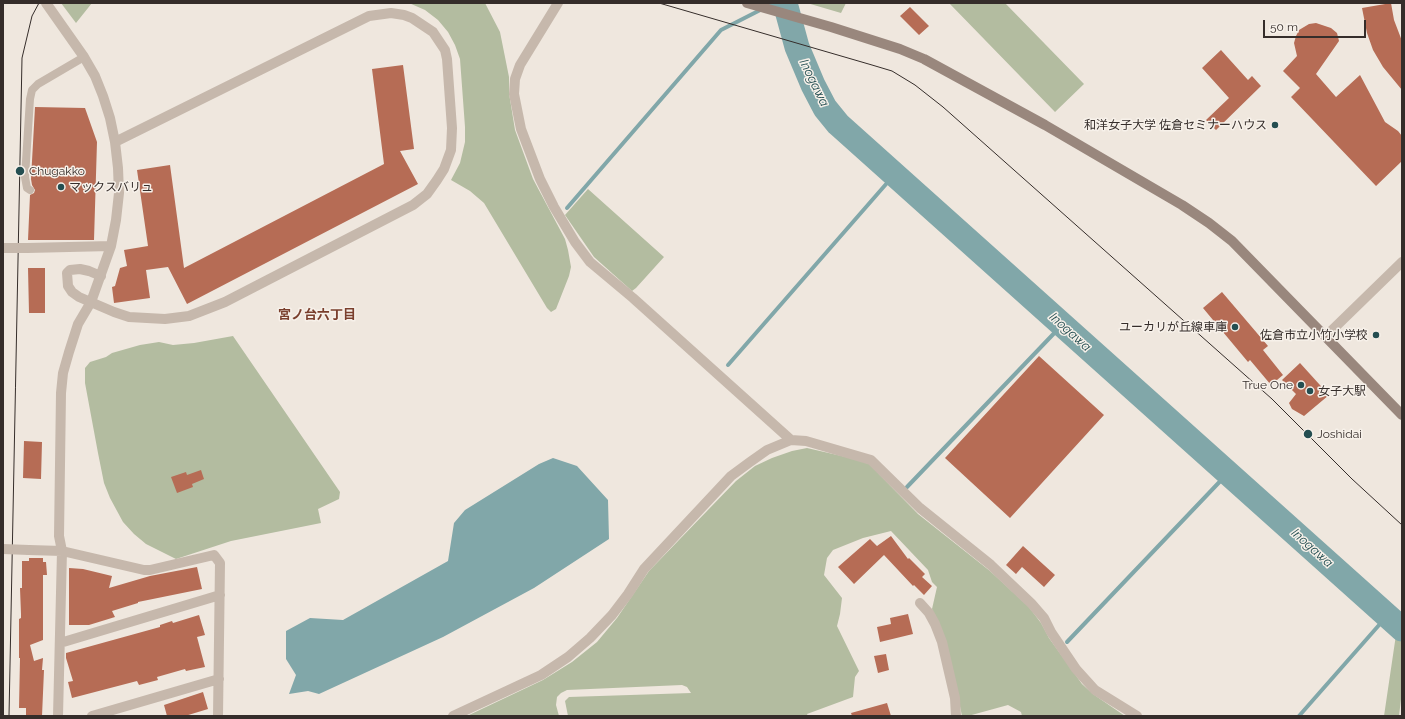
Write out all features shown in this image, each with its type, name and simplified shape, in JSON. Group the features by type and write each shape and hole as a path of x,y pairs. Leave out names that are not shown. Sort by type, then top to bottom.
{"street":[{"path":"46,3 84,57 103,96 110,118 115,142 119,193 111,246 91,302 78,324 71,345 60,393 59,536 62,551 58,716"},
{"path":"558,3 520,65 515,79 514,94 521,129 540,179 554,207 575,242 590,262 634,298 791,440"},
{"path":"747,3 831,27 924,59 1045,125 1182,204 1232,241 1402,415"},
{"path":"101,276 80,269 70,270 67,273 68,286 72,292 79,297 129,317 164,319 194,314 225,302 413,205 427,194 437,180 444,169 451,150 452,128 448,59 433,32 412,18 391,13 368,16 115,142"},
{"path":"3,248 111,246"},
{"path":"1326,336 1402,262"},
{"path":"453,716 541,675 568,657 590,638 612,615 644,569 731,476 767,450 791,440 806,441 871,460 920,508 991,565 1031,603 1044,618 1051,632 1076,669 1095,690 1137,716"},
{"path":"3,549 62,551 144,570 150,570 214,555 220,564 218,716"},
{"path":"60,643 220,595"},
{"path":"920,603 936,624 942,642 955,698 956,716"},
{"path":"92,716 219,679"}],"lane":[{"path":"30,190 27,188 25,177 30,99 32,90 38,84 84,57"}],"green space":[{"path":"61,3 92,3 76,23"},
{"path":"409,3 485,3 500,32 509,77 509,93 515,130 533,179 565,239 568,250 571,267 569,276 556,309 551,312 547,308 484,203 470,191 451,180 460,163 465,142 460,59 448,32 438,20 425,10"},
{"path":"807,3 846,3 841,13"},
{"path":"949,3 1005,3 1084,84 1055,112"},
{"path":"588,189 664,257 632,291 594,257 565,215"},
{"path":"233,336 340,492 339,499 318,509 321,523 231,541 176,559 146,544 134,534 123,522 110,498 104,483 98,453 85,383 85,368 90,362 106,357 112,353 140,345 159,342 173,345 194,343"},
{"path":"807,448 859,460 869,464 918,514 990,571 1029,607 1082,684 1093,694 1125,716 1022,716 1021,712 1008,705 968,716 962,716 952,668 932,609 937,587 932,582 928,570 891,531 863,538 833,550 827,558 824,575 842,598 837,626 859,671 855,677 853,697 807,714 808,716 568,716 565,701 569,697 691,693 687,687 682,685 567,690 557,697 556,705 559,716 467,716 543,680 572,662 597,642 617,618 649,571 736,481 755,466 772,458 792,451"},
{"path":"1397,628 1402,634 1402,691 1399,716 1384,716"}],"water":[{"path":"553,458 577,466 608,500 609,539 534,588 443,637 319,694 308,691 289,694 296,675 286,659 286,631 310,618 343,620 448,561 454,523 465,510 539,464"}],"building":[{"path":"1391,3 1394,20 1402,41 1402,90 1383,67 1373,50 1367,33 1362,8"},
{"path":"910,7 929,26 919,35 900,16"},
{"path":"1316,23 1331,28 1337,33 1339,41 1316,74 1336,97 1360,75 1385,122 1398,131 1402,136 1402,161 1376,186 1291,97 1300,88 1283,71 1297,56 1294,43 1299,30 1309,24"},
{"path":"1221,50 1248,80 1252,76 1261,86 1216,130 1206,120 1229,98 1202,68"},
{"path":"403,65 414,149 400,151 418,184 187,304 168,267 146,270 150,298 114,303 112,287 115,286 120,268 127,266 124,250 148,246 137,170 170,165 184,268 384,164 372,69"},
{"path":"35,107 85,108 97,142 94,240 28,240 30,195 34,193 35,190 31,179"},
{"path":"28,268 45,268 45,313 29,313"},
{"name":"ユーカリが丘線車庫","path":"1222,292 1268,346 1263,350 1283,375 1271,385 1250,360 1248,362 1203,308"},
{"path":"1039,356 1104,415 1010,518 945,458"},
{"name":"女子大駅","path":"1300,363 1329,395 1304,416 1292,409 1289,403 1296,394 1282,380"},
{"path":"24,441 42,442 41,479 23,478"},
{"path":"201,470 204,479 192,484 193,487 177,493 171,477 186,472 187,475"},
{"path":"891,536 908,559 909,558 925,574 922,577 932,586 924,595 914,585 913,586 884,555 854,584 838,567 870,539 877,546"},
{"path":"1023,546 1055,575 1044,587 1022,567 1016,574 1006,565"},
{"path":"29,558 43,558 43,562 46,562 47,575 43,575 43,640 30,645 34,661 43,658 42,670 44,670 42,716 26,716 26,708 19,708 19,619 21,618 20,588 22,588 22,561 29,561"},
{"path":"197,567 202,589 138,602 112,611 115,617 89,625 69,625 69,568 83,569 112,576 109,588 150,576"},
{"path":"908,614 913,634 880,642 877,627 891,624 890,618"},
{"path":"199,615 205,635 197,637 205,667 186,671 185,669 157,677 158,680 139,685 137,681 72,698 68,682 73,681 66,658 66,653 160,627 160,625 172,621 173,623"},
{"path":"886,654 889,670 878,673 874,656"},
{"path":"203,692 208,709 185,716 167,716 164,705"},
{"path":"887,703 891,716 852,716 851,713"}],"waterway":[{"path":"567,208 721,30 774,3"},
{"name":"Inogawa","path":"785,3 797,47 813,85 825,108 838,124 1402,629"},
{"path":"728,365 894,175"},
{"path":"907,487 1062,325"},
{"path":"1067,642 1228,473"},
{"path":"1299,716 1387,616"}],"tram line":[{"path":"9,716 22,58 32,16 39,3"},
{"path":"659,3 892,71 915,85 943,107 1272,399 1352,479 1402,525"}],"place":[{"name":"和洋女子大学 佐倉セミナーハウス","path":"1275,125"},
{"name":"Chugakko","path":"20,171"},
{"name":"マックスバリュ","path":"61,187"},
{"name":"ユーカリが丘線車庫","path":"1235,327"},
{"name":"佐倉市立小竹小学校","path":"1376,335"},
{"name":"True One","path":"1301,385"},
{"name":"女子大駅","path":"1310,391"},
{"name":"Joshidai","path":"1308,434"}],"district":[{"name":"宮ノ台六丁目","path":"317,315"}]}
